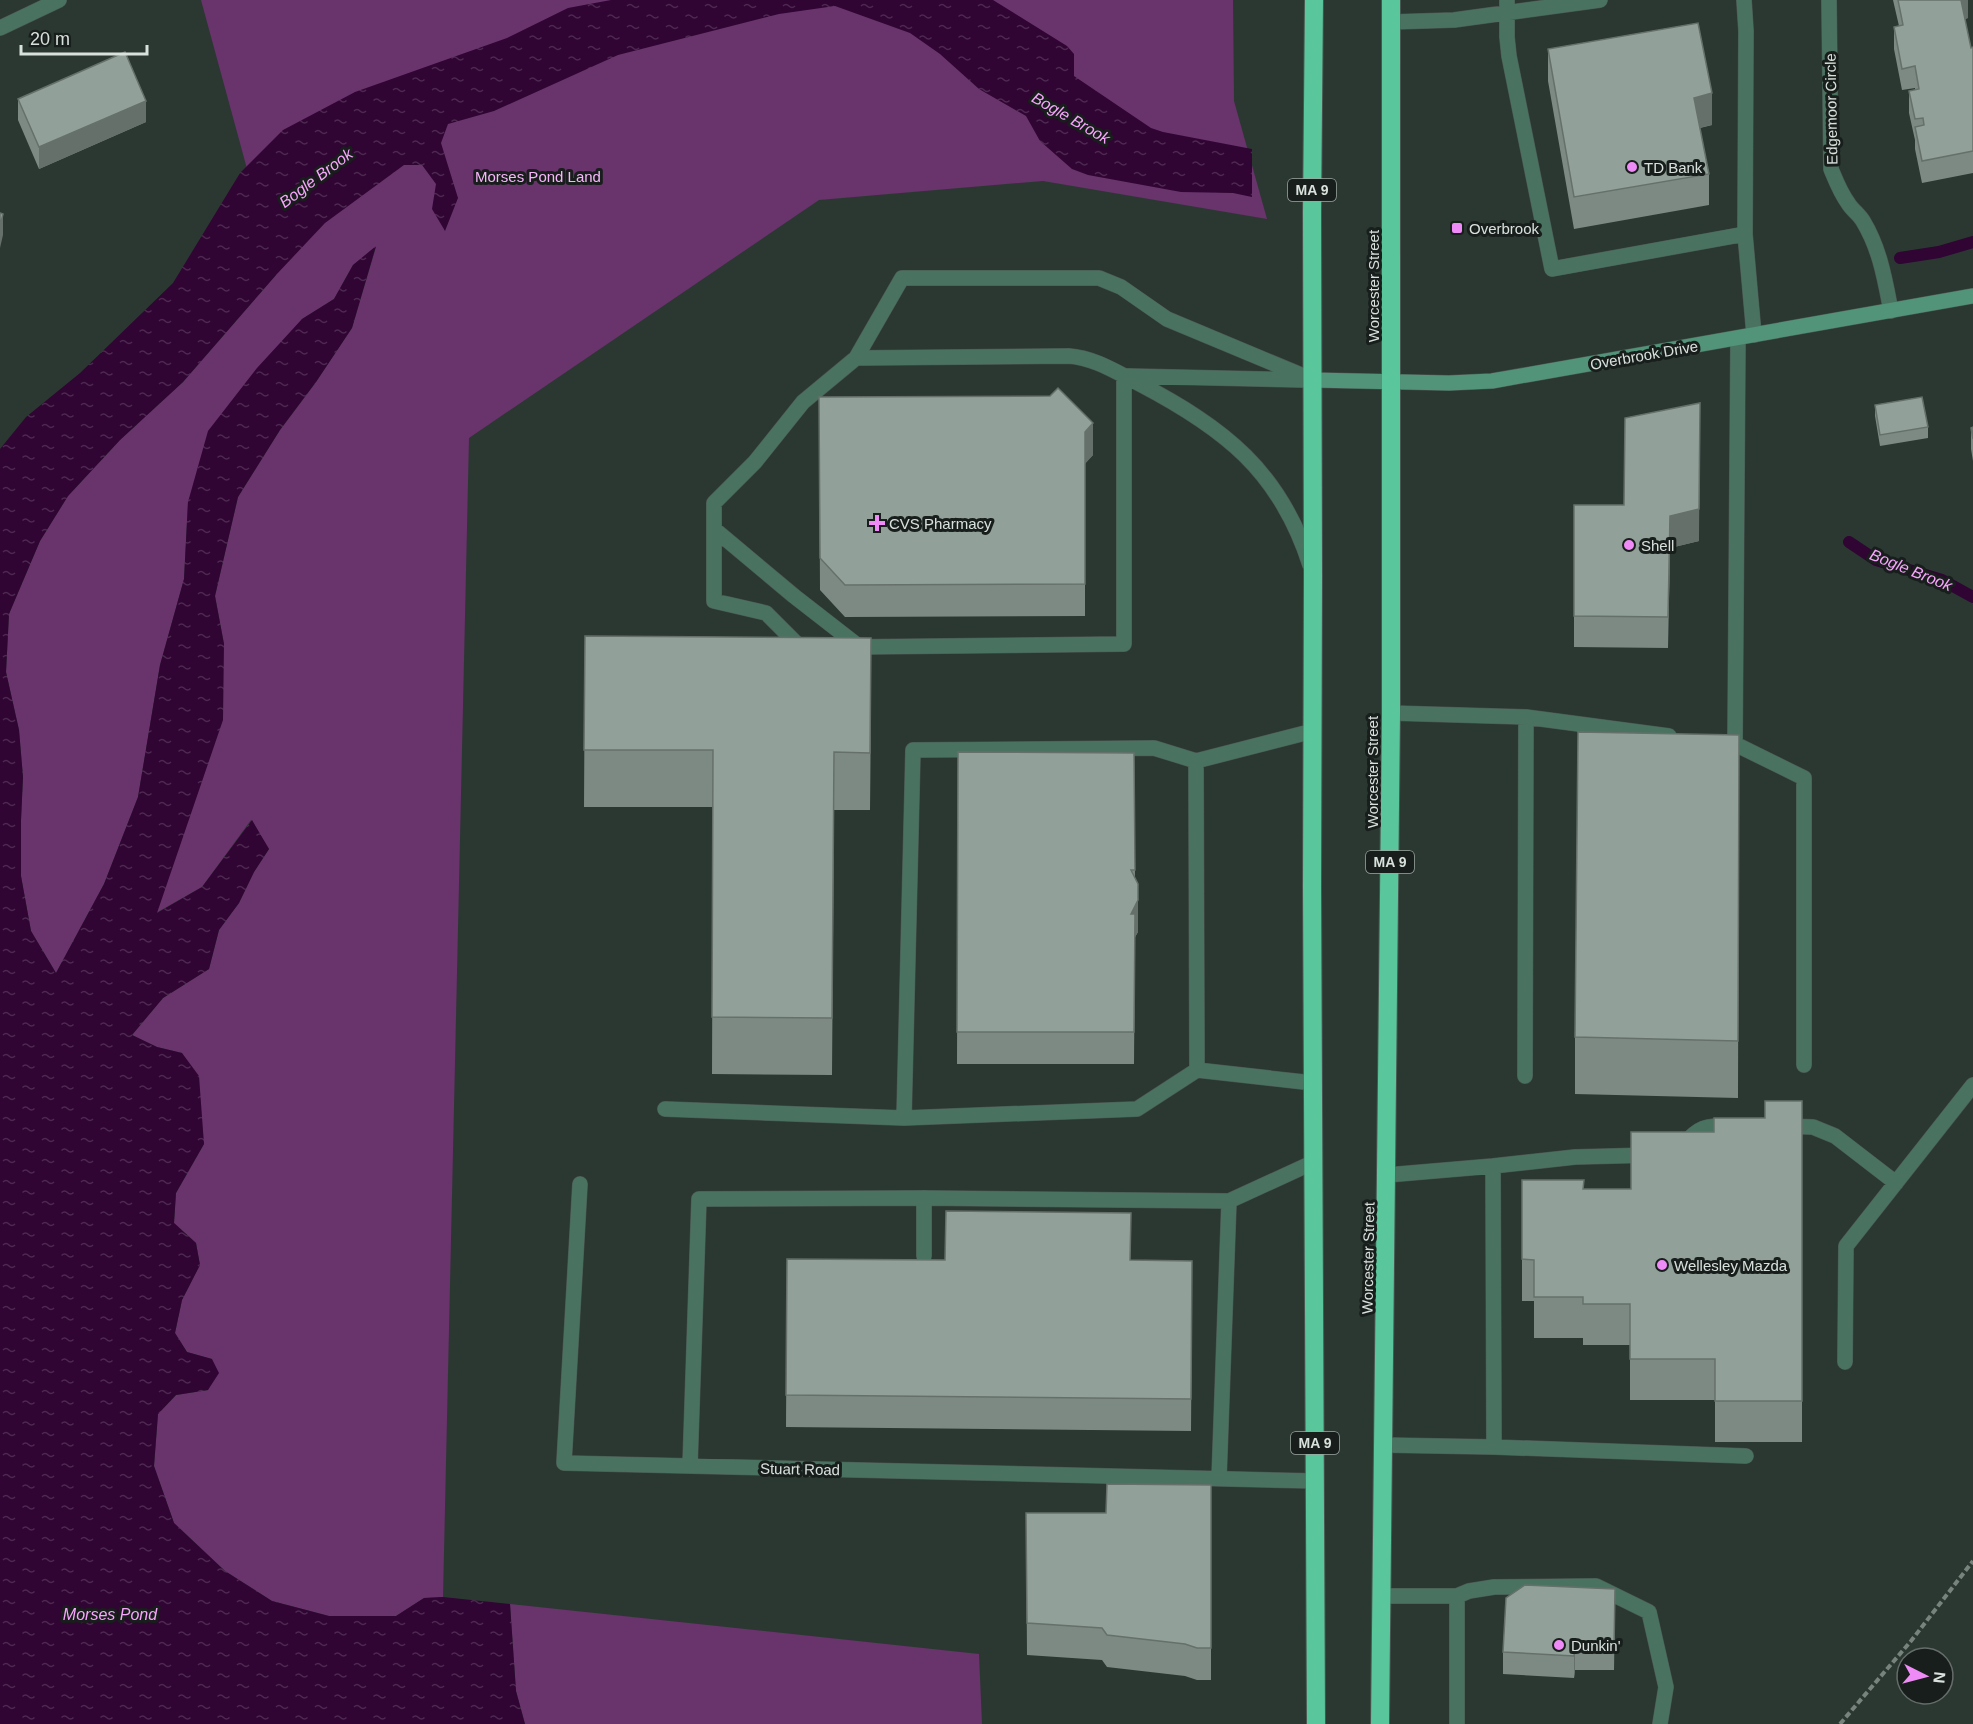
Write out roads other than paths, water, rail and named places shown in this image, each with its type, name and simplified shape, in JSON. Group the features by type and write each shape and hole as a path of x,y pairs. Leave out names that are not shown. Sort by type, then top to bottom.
{"highway":[{"name":"MA 9","path":"1314,0 1312,731 1316,1724"},
{"name":"Worcester Street","path":"1380,1724 1391,713 1391,0"}],"street":[{"path":"0,28 59,0"},
{"path":"1391,22 1454,20 1507,7 1600,0"},
{"path":"1744,0 1746,31 1745,234 1754,335"},
{"name":"Edgemoor Circle","path":"1829,0 1831,169 1839,189 1849,206 1862,219 1872,239 1881,261 1891,311"},
{"path":"1507,7 1509,56 1552,269 1745,234"},
{"path":"1124,376 1124,644 857,645 812,658 766,613 714,601 714,503 755,462 803,402 856,358 902,278 1087,278 1110,281 1167,319 1313,380"},
{"name":"Overbrook Drive","path":"1313,380 1492,381 1973,296"},
{"path":"1735,744 1738,338"},
{"path":"856,358 1069,356 1091,359 1195,414 1226,437 1277,494 1292,518 1303,543 1313,576"},
{"path":"1124,376 1313,380"},
{"path":"714,529 857,645"},
{"path":"1391,713 1526,717 1735,744 1804,778 1804,1065"},
{"path":"1525,1076 1526,717"},
{"path":"903,1118 914,750 1154,748 1196,761 1312,731"},
{"path":"1196,761 1197,1070"},
{"path":"664,1109 903,1118 1137,1109 1197,1070 1313,1083"},
{"path":"1845,1362 1846,1246 1973,1085"},
{"path":"1387,1175 1575,1157 1669,1153 1702,1127 1745,1126"},
{"path":"1768,1126 1802,1126 1824,1130 1896,1183"},
{"path":"690,1466 699,1199 1230,1200 1314,1162"},
{"path":"1493,1166 1494,1447"},
{"name":"Stuart Road","path":"580,1184 564,1463 1316,1481"},
{"path":"924,1198 924,1256"},
{"path":"1219,1479 1230,1200"},
{"path":"1383,1445 1746,1456"},
{"path":"1381,1596 1457,1596 1469,1591 1494,1587 1596,1586 1649,1612 1666,1688 1660,1724"},
{"path":"1457,1596 1457,1724"}],"water":[{"name":"Morses Pond","path":"611,0 993,0 1067,46 1074,54 1074,76 1151,128 1252,149 1252,197 1233,193 1181,192 1088,175 1072,169 1040,141 1026,116 979,89 940,54 910,33 835,6 779,14 618,55 494,111 448,124 441,143 458,198 445,231 432,209 436,184 422,165 404,165 325,223 276,275 183,382 120,440 68,496 40,541 9,614 6,672 19,730 23,777 21,876 31,931 56,973 104,884 138,797 160,665 184,579 188,502 208,431 257,368 302,319 334,299 353,265 376,246 352,328 280,430 238,497 215,596 224,644 223,720 157,913 202,887 252,820 269,849 254,872 239,903 219,930 209,969 163,998 132,1035 157,1047 182,1053 199,1076 204,1144 176,1193 174,1223 196,1243 200,1265 182,1300 175,1333 187,1352 212,1359 219,1373 208,1390 176,1395 158,1414 154,1466 174,1523 225,1571 272,1601 329,1616 396,1616 424,1598 443,1597 510,1604 516,1691 525,1724 0,1724 0,449 26,417 80,373 173,283 240,173 283,130 355,92 507,38 568,8"}],"waterway":[{"path":"1900,258 1939,252 1973,242"},
{"name":"Bogle Brook","path":"1849,542 1876,560 1942,580 1973,597"}],"place":[{"name":"TD Bank","path":"1632,167"},
{"name":"Overbrook","path":"1457,228"},
{"name":"CVS Pharmacy","path":"877,523"},
{"name":"Shell","path":"1629,545"},
{"name":"Wellesley Mazda","path":"1662,1265"},
{"name":"Dunkin'","path":"1559,1645"}],"park label":[{"name":"Morses Pond Land","path":"538,176"}]}
